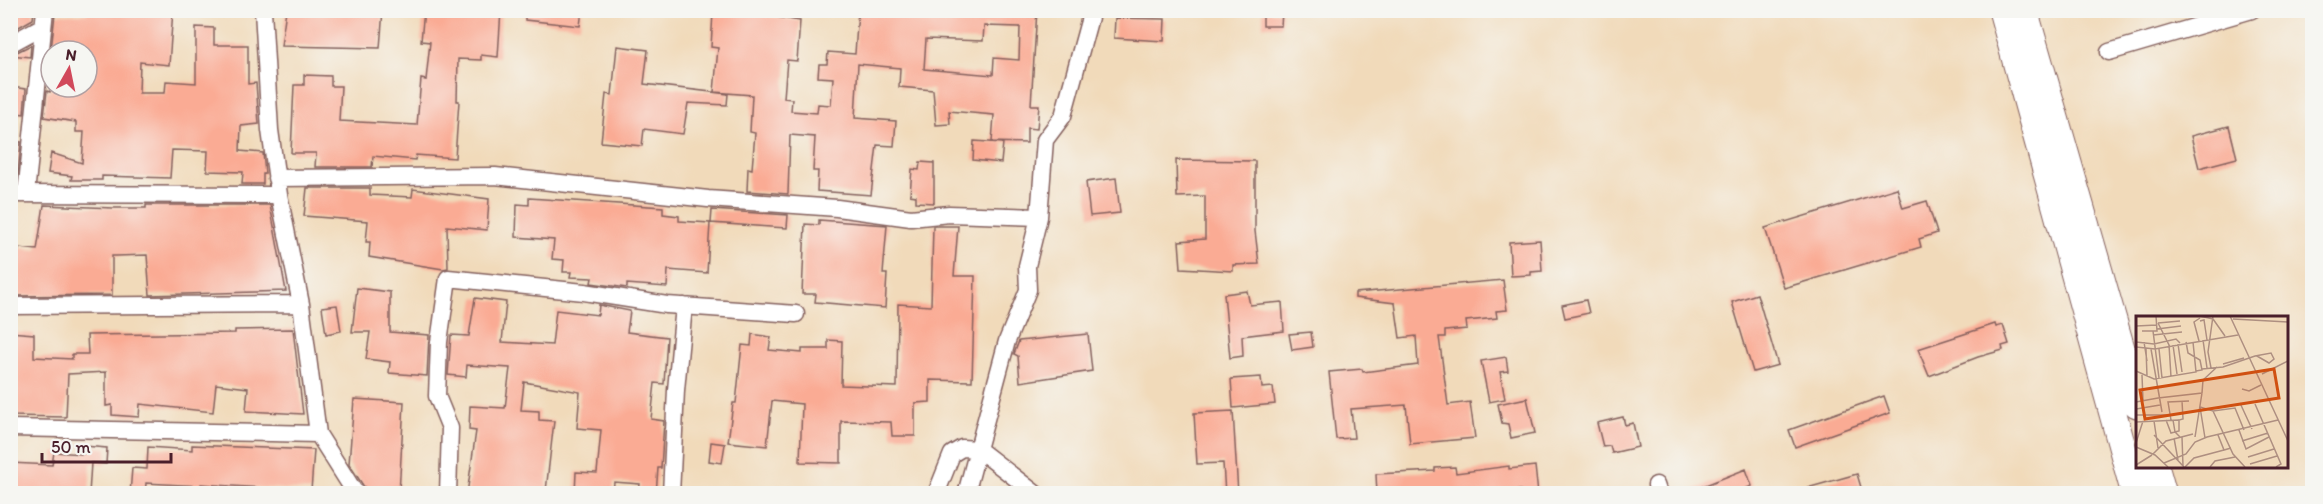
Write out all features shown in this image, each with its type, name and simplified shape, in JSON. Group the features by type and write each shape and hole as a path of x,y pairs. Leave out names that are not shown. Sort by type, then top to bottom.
{"highway":[{"path":"2002,10 2136,494"},
{"path":"2024,10 2136,401"},
{"path":"2156,468 2163,494"}],"street":[{"path":"263,10 270,130 276,178 301,304 318,434 358,494"},
{"path":"966,494 1007,341 1028,290 1027,266 1039,217 1045,140 1063,116 1092,10"},
{"path":"2109,52 2252,10"},
{"path":"44,18 18,194 279,195"},
{"path":"10,44 44,18"},
{"path":"276,178 495,176 708,199 837,208 911,218 949,214 1039,217"},
{"path":"448,494 450,428 437,396 440,342 448,278 684,306 796,314"},
{"path":"10,306 301,304"},
{"path":"671,494 676,390 684,306"},
{"path":"10,428 318,434"},
{"path":"936,494 952,454 962,448 978,449 1036,494"}],"building":[{"path":"10,10 34,10 33,19 10,32"},
{"path":"87,10 173,10 169,65 140,62 139,93 165,93 166,81 196,83 196,27 214,28 214,45 248,45 248,84 256,83 259,124 241,126 240,151 263,153 265,174 263,174 263,184 242,184 243,172 207,171 208,151 172,150 170,178 102,176 102,180 71,180 72,176 48,173 51,153 82,163 84,132 76,132 76,122 44,117 46,99 99,99 99,39 52,39 55,14 87,14"},
{"path":"286,10 383,10 380,48 281,46"},
{"path":"424,10 501,10 498,57 481,55 481,60 458,59 457,101 459,101 455,158 416,155 415,160 373,156 372,167 315,167 316,153 291,153 294,85 304,85 304,75 331,76 331,86 341,86 339,121 417,125 421,79 426,80 430,42 421,41"},
{"path":"525,10 582,10 580,26 525,20"},
{"path":"858,10 1037,10 1031,105 1039,105 1037,129 1027,128 1027,143 992,142 994,115 949,111 950,124 936,125 933,90 899,87 900,68 858,64 855,118 896,121 894,146 877,145 871,195 817,191 818,171 813,171 815,137 790,135 788,194 747,191 748,168 752,169 755,133 750,132 752,95 714,92 718,48 711,47 713,12 746,12 800,21 797,61 787,60 784,98 792,99 791,111 817,113 818,104 831,105 833,78 818,77 819,64 827,64 828,52 855,54","holes":["984,26 1020,27 1019,60 994,58 993,75 924,69 926,39 983,41"]},
{"path":"1263,12 1282,12 1281,26 1263,26"},
{"path":"1115,18 1165,19 1164,41 1114,38"},
{"path":"31,45 30,57 10,55 15,53"},
{"path":"617,46 648,50 644,84 728,94 727,105 688,103 683,134 644,129 642,146 601,142 606,94 612,95"},
{"path":"10,87 26,89 24,114 10,112"},
{"path":"2229,126 2237,158 2199,168 2191,136"},
{"path":"10,141 21,142 17,184 10,183"},
{"path":"974,141 1003,143 1001,163 973,160"},
{"path":"1176,160 1255,161 1255,231 1259,264 1233,265 1233,271 1181,268 1179,241 1205,239 1205,196 1177,197"},
{"path":"920,162 934,163 934,203 916,202 916,196 910,195 912,169 919,170"},
{"path":"1116,178 1120,213 1090,216 1086,182"},
{"path":"307,188 370,188 370,195 412,197 413,189 489,199 487,230 447,226 448,268 369,257 370,242 366,242 368,221 304,216"},
{"path":"1897,188 1903,208 1927,201 1937,233 1919,239 1921,247 1784,288 1765,228"},
{"path":"529,198 663,207 663,214 679,216 679,221 710,223 707,273 668,270 667,287 627,284 627,288 591,283 592,278 570,277 571,272 563,272 564,260 552,259 554,240 516,237 517,204 529,205"},
{"path":"44,205 146,208 146,205 270,205 286,291 150,295 147,255 112,256 112,295 10,296 10,247 37,250"},
{"path":"712,210 788,215 787,228 711,223"},
{"path":"819,220 887,225 883,274 887,274 885,308 815,302 816,294 802,294 805,224 819,225"},
{"path":"933,226 958,226 954,276 975,276 972,381 930,380 930,402 915,403 915,436 892,436 891,422 841,421 841,463 800,462 802,404 772,401 767,446 728,442 733,403 736,403 742,345 751,346 752,334 771,337 769,350 802,353 802,349 828,349 828,340 842,341 841,385 897,387 898,304 931,306"},
{"path":"1540,240 1542,271 1531,272 1531,275 1511,276 1509,242"},
{"path":"1503,280 1507,310 1496,311 1497,318 1466,321 1467,329 1445,331 1445,337 1439,337 1448,405 1470,402 1475,438 1410,444 1406,405 1351,409 1354,438 1336,439 1329,372 1362,369 1363,372 1418,365 1416,336 1400,338 1395,303 1355,298 1355,293"},
{"path":"357,288 390,292 390,332 429,335 427,376 389,373 390,362 366,359 370,332 352,332"},
{"path":"1247,291 1250,305 1282,302 1284,331 1242,336 1243,356 1230,358 1224,294"},
{"path":"1757,294 1778,365 1753,372 1732,302"},
{"path":"475,298 506,302 502,342 552,345 556,310 598,315 599,305 630,311 627,332 667,337 664,384 655,383 651,419 664,421 661,468 658,468 656,494 639,494 640,484 614,482 613,494 575,494 576,472 597,473 601,430 577,428 580,392 524,382 521,410 539,411 539,420 554,421 546,491 521,489 521,494 467,494 476,431 469,430 470,406 505,408 510,368 467,365 466,377 448,375 451,335 469,336"},
{"path":"1586,300 1589,313 1565,318 1562,305"},
{"path":"337,305 341,331 326,334 322,307"},
{"path":"1995,324 1996,327 2003,325 2009,344 2002,346 2003,350 1929,376 1918,349"},
{"path":"293,329 303,414 246,411 248,388 216,384 213,412 140,404 139,417 112,415 112,405 106,406 106,372 68,374 66,417 10,416 10,332 34,334 34,357 72,359 72,354 88,354 87,335 235,333 235,330"},
{"path":"1311,332 1313,347 1292,350 1289,334"},
{"path":"1088,334 1092,371 1020,382 1018,356 1014,354 1019,341"},
{"path":"1506,357 1508,371 1500,372 1505,399 1489,402 1481,361"},
{"path":"1261,377 1262,388 1273,387 1275,404 1233,408 1231,379"},
{"path":"1884,396 1890,413 1795,447 1789,430"},
{"path":"1527,398 1535,433 1511,438 1508,424 1502,423 1498,404"},
{"path":"354,399 404,402 399,494 368,493 349,464"},
{"path":"1233,411 1238,494 1225,494 1223,463 1197,464 1194,413"},
{"path":"1623,417 1625,425 1633,423 1638,447 1612,453 1610,446 1603,447 1597,423"},
{"path":"711,442 725,444 722,463 709,461"},
{"path":"192,445 314,450 311,491 146,483 145,494 130,494 132,468 147,469 148,447 192,450"},
{"path":"84,446 107,448 106,464 91,463 89,494 10,494 10,463 52,465 54,452 83,454"},
{"path":"1509,466 1509,469 1535,466 1538,494 1521,494 1520,490 1496,494 1377,494 1376,474 1435,471 1435,468 1455,467 1456,473"},
{"path":"1746,469 1752,486 1747,488 1749,494 1683,494"},
{"path":"1857,474 1863,494 1808,494 1807,488"}]}
